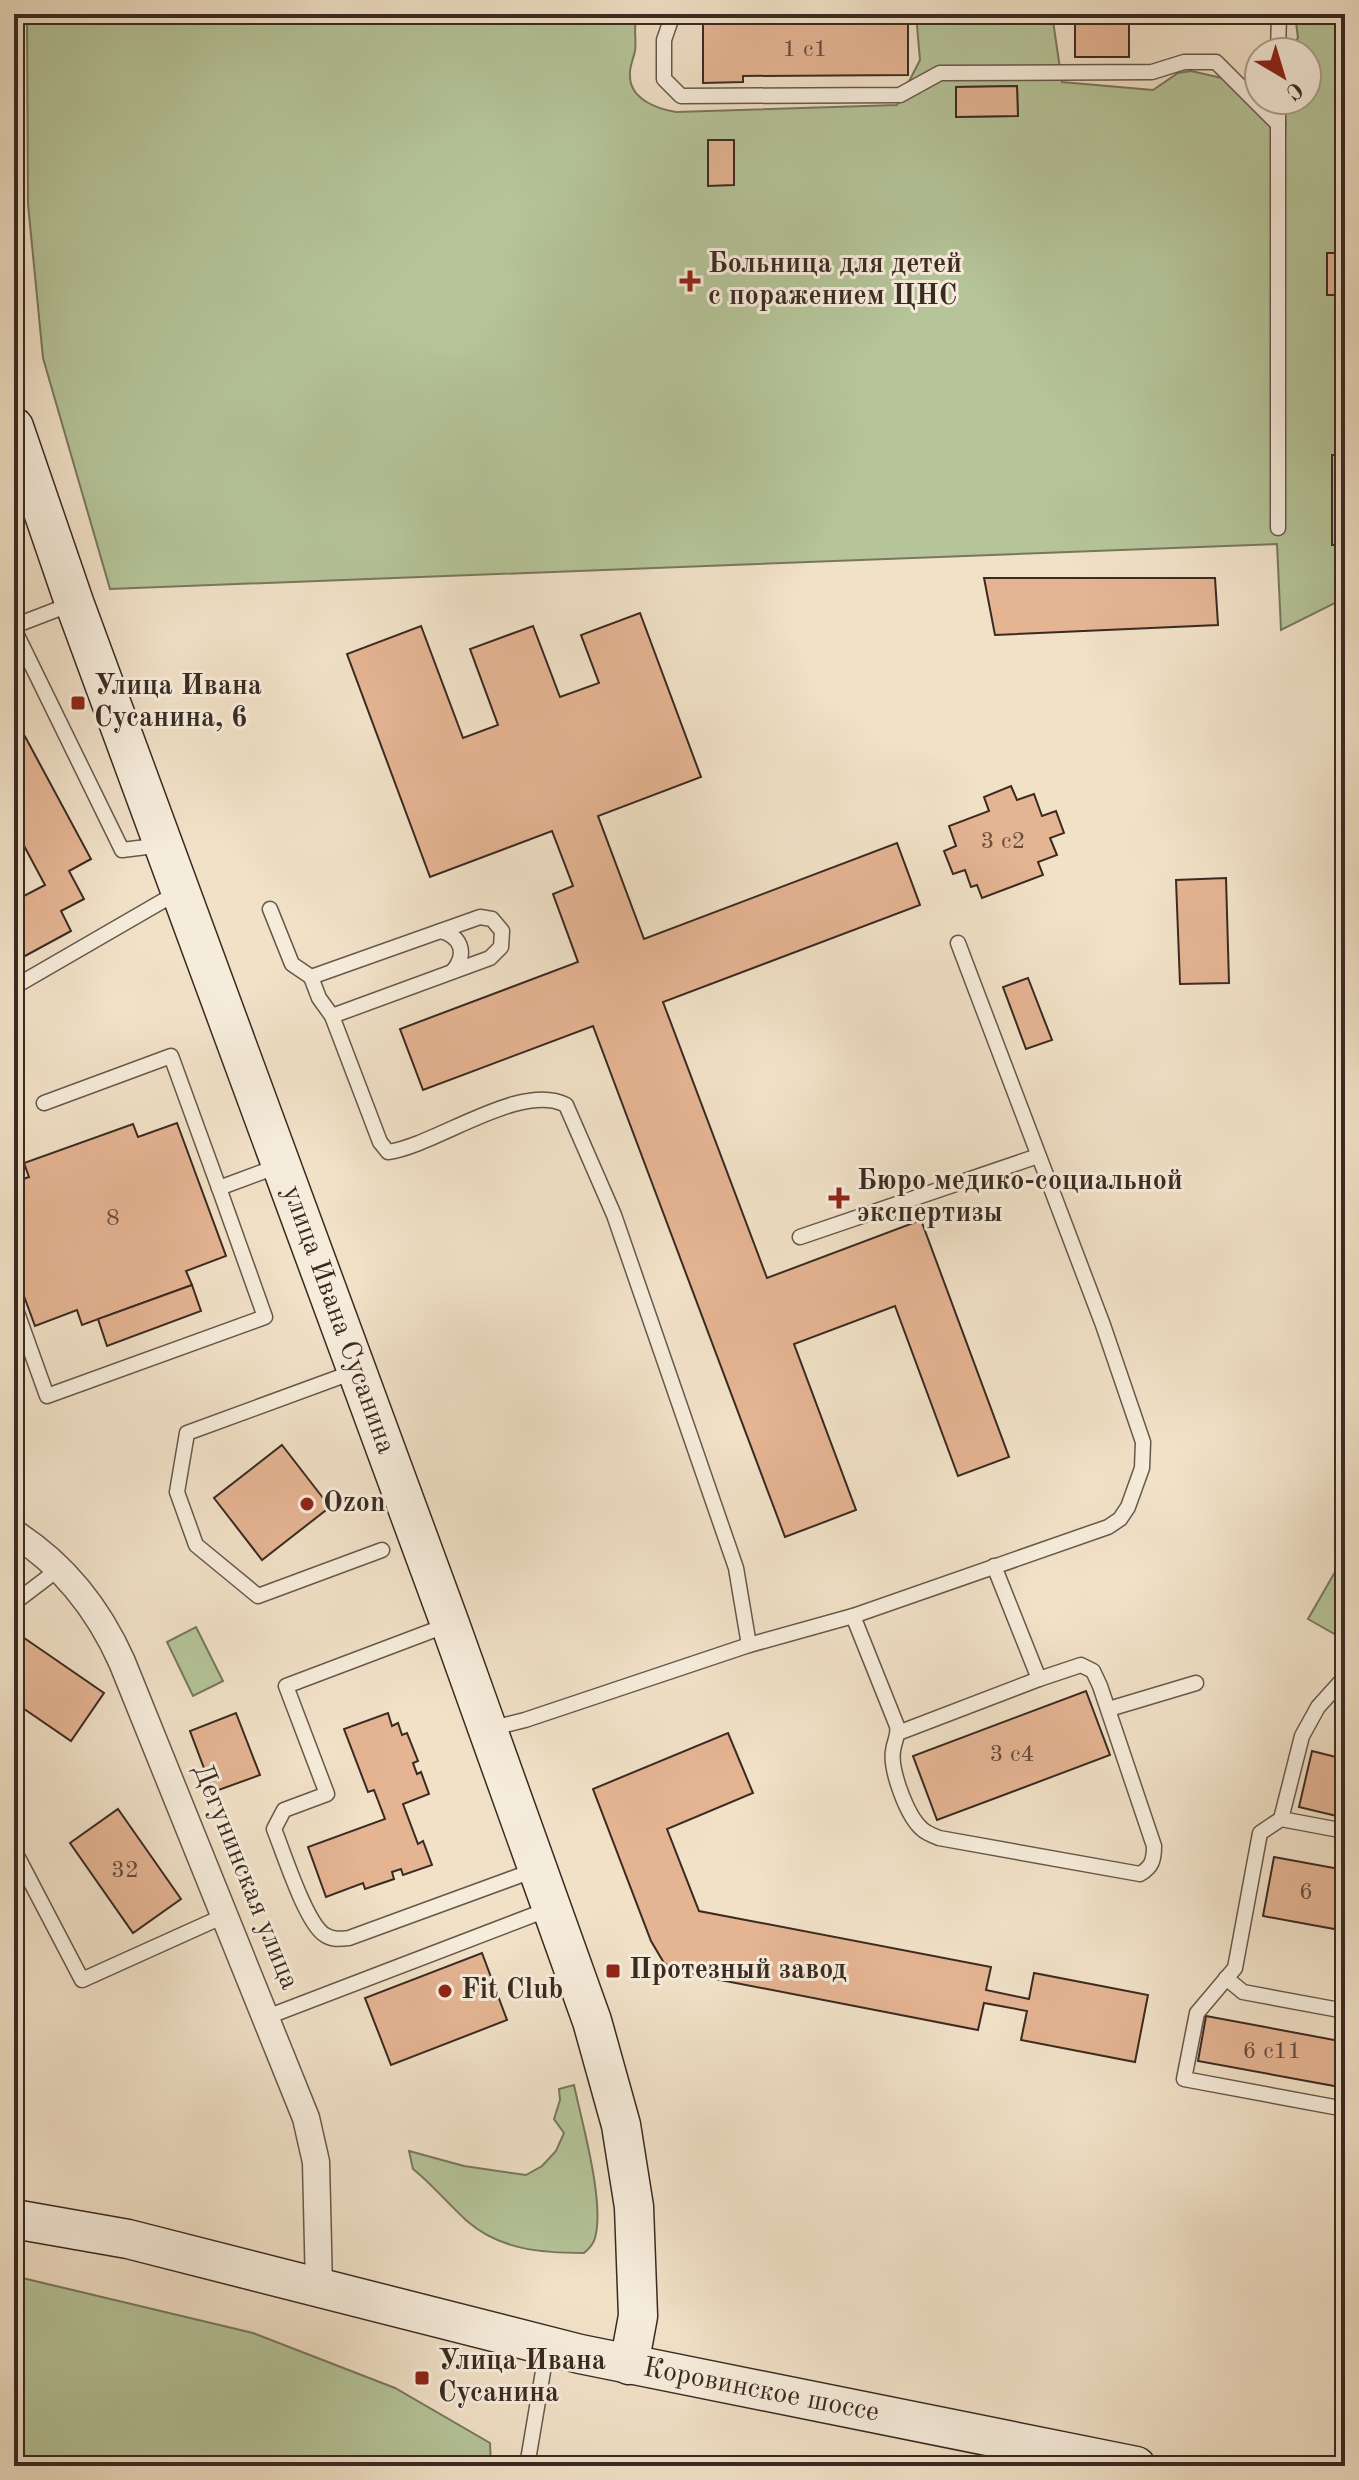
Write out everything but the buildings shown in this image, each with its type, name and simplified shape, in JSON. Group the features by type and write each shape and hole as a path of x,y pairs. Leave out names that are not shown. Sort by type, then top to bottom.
{"street":[{"name":"улица Ивана Сусанина","path":"14,427 74,602 539,1869 609,2077 629,2168 634,2207 638,2316 629,2365"},
{"name":"Дегунинская улица","path":"14,1533 60,1568 91,1604 111,1637 226,1915 297,2091 312,2139 319,2213 319,2288"},
{"name":"Коровинское шоссе","path":"14,2219 128,2239 629,2365 1136,2466"}],"lane":[{"path":"673,14 664,40 664,79 681,96 900,95 940,73 1152,72 1184,62 1216,62 1278,124"},
{"path":"1278,36 1279,14"},
{"path":"1278,116 1278,528"},
{"path":"74,602 14,628 122,850 163,845"},
{"path":"14,987 180,890"},
{"path":"270,909 292,964 311,977 319,998 332,1016 380,1142 388,1152 524,1100 553,1098 566,1105 614,1215 736,1568 749,1645"},
{"path":"311,977 480,917 492,919 502,931 503,939 496,953 332,1016"},
{"path":"441,931 453,936 462,949 462,957 453,971"},
{"path":"488,1729 525,1720 749,1645 853,1616 1108,1527 1120,1519 1128,1507 1142,1468 1143,1442 1103,1325 958,943"},
{"path":"14,1304 47,1396 265,1317 171,1056 44,1103"},
{"path":"800,1237 1038,1156"},
{"path":"219,1188 281,1165"},
{"path":"357,1371 187,1433 177,1492 196,1545 258,1596 382,1550"},
{"path":"994,1566 1039,1679"},
{"path":"14,1603 60,1568"},
{"path":"853,1616 898,1733 892,1752 895,1776 913,1818 922,1830 939,1838 1140,1874 1149,1869 1154,1860 1154,1846 1109,1709 1100,1686 1087,1666 1081,1665 1039,1679 898,1733"},
{"path":"450,1624 286,1686 327,1794 284,1810 274,1829 310,1918 326,1937 337,1940 539,1869"},
{"path":"1345,1677 1318,1707 1302,1736 1281,1819 1260,1833 1235,1968 1197,2013 1184,2079 1345,2109"},
{"path":"1109,1709 1196,1683"},
{"path":"1281,1819 1345,1831"},
{"path":"14,1850 82,1980 226,1915"},
{"path":"267,2017 553,1908"},
{"path":"1226,1978 1243,1992 1345,2011"},
{"path":"527,2466 548,2345"}],"green space":[{"name":"Больница для детей с поражением ЦНС","path":"27,14 639,14 630,70 631,84 646,102 676,112 897,105 920,60 916,14 1052,14 1062,82 1153,90 1178,73 1191,71 1243,83 1243,116 1323,116 1323,36 1298,36 1295,14 1345,14 1345,253 1327,295 1345,295 1345,455 1332,456 1332,545 1345,545 1345,598 1281,630 1277,544 110,589 43,358 28,204","holes":["1017,86 1018,116 956,117 956,87","708,140 734,140 733,185 708,185"]},
{"path":"1345,1559 1345,1640 1308,1619"},
{"path":"196,1627 223,1681 193,1696 167,1642"},
{"path":"574,2085 597,2204 595,2238 584,2253 537,2251 493,2238 467,2221 413,2169 409,2151 464,2166 526,2175 542,2166 556,2151 564,2133 554,2119 560,2100 559,2089"},
{"path":"14,2276 253,2333 395,2388 490,2443 491,2466 14,2466"}],"place":[{"name":"Больница для детей с поражением ЦНС","path":"690,281"},
{"name":"Улица Ивана Сусанина, 6","path":"78,703"},
{"name":"Бюро медико-социальной экспертизы","path":"839,1198"},
{"name":"Ozon","path":"307,1504"},
{"name":"Протезный завод","path":"613,1971"},
{"name":"Fit Club","path":"445,1991"},
{"name":"Улица Ивана Сусанина","path":"422,2378"}]}
